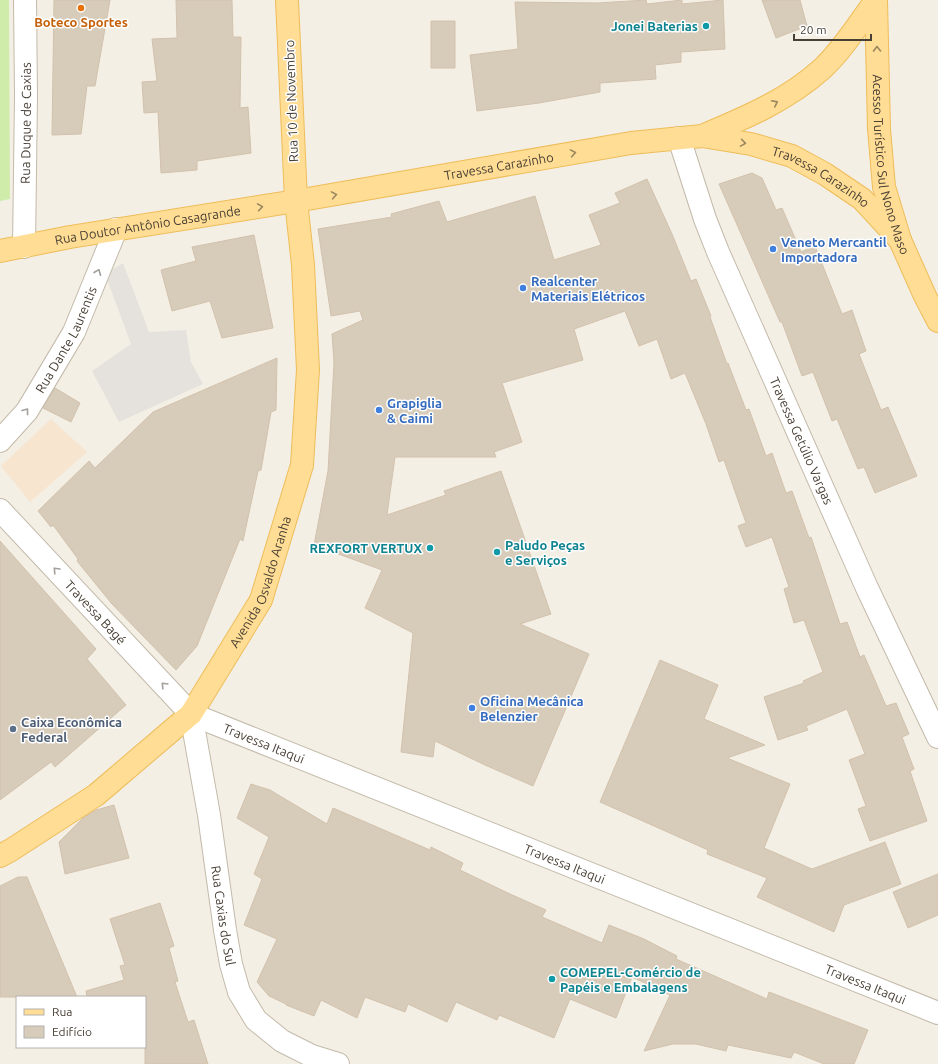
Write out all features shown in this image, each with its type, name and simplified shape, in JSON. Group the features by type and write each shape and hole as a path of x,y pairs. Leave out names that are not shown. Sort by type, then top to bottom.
{"main road":[{"name":"Rua 10 de Novembro","path":"287,0 296,201"},
{"name":"Travessa Carazinho","path":"702,136 755,113 782,99 802,86 824,67 842,46 876,0"},
{"name":"Acesso Turístico Sul Nono Maso","path":"876,0 879,129 884,187 900,240 938,321"},
{"name":"Travessa Carazinho","path":"296,201 631,143 702,136 752,144 792,156 825,174 862,199 900,240"},
{"name":"Rua Doutor Antônio Casagrande","path":"0,251 116,230 296,201"},
{"name":"Avenida Osvaldo Aranha","path":"0,856 12,850 96,795 191,714 261,600 302,465 308,370 303,265 296,201"}],"street":[{"name":"Rua Duque de Caxias","path":"24,247 26,96 25,0"},
{"name":"Travessa Getúlio Vargas","path":"679,138 705,219 725,267 864,581 938,737"},
{"name":"Rua Dante Laurentis","path":"0,441 26,411 74,332 116,230"},
{"name":"Travessa Bagé","path":"0,510 191,714"},
{"name":"Travessa Itaqui","path":"191,714 938,1013"},
{"name":"Rua Caxias do Sul","path":"191,714 209,815 226,937 231,964 239,992 256,1020 282,1041 312,1056 338,1064"}],"shaded area":[{"path":"123,263 149,332 186,330 191,362 203,384 119,422 92,371 131,344 105,274"},
{"path":"51,419 87,452 30,502 1,466"}],"green space":[{"path":"0,0 9,0 10,199 0,201"}],"building":[{"path":"54,0 110,0 95,86 87,86 81,134 52,135"},
{"path":"176,0 232,0 233,37 241,37 240,108 248,107 251,153 197,161 197,170 161,173 158,112 144,113 142,82 157,81 152,39 177,38"},
{"path":"646,0 647,4 682,0 682,4 723,0 725,49 681,52 681,62 655,65 656,79 600,83 600,92 539,103 477,111 470,55 518,49 515,2 597,3"},
{"path":"762,0 800,0 807,26 776,38"},
{"path":"431,21 455,21 455,68 431,68"},
{"path":"752,173 762,178 776,210 782,208 801,252 815,246 842,314 852,310 866,351 859,354 881,410 888,407 917,476 875,493 864,467 858,469 837,419 832,421 813,372 802,376 782,322 780,322 719,184"},
{"path":"647,179 691,281 696,279 711,316 710,317 727,364 728,363 746,410 749,409 766,456 772,453 786,493 792,491 809,538 811,537 840,624 847,622 860,657 864,655 886,706 896,703 909,734 902,737 914,769 910,771 927,821 870,841 858,809 866,806 849,760 865,754 847,709 806,726 808,730 778,740 764,697 804,683 803,681 823,672 804,620 794,623 784,589 789,587 772,537 746,547 738,526 746,523 724,460 719,462 706,424 685,373 671,379 657,339 639,346 625,311 574,329 583,360 502,383 522,442 494,452 496,457 395,457 387,515 446,495 444,491 501,471 551,614 520,624 589,654 533,786 435,741 433,757 401,752 413,633 365,608 382,570 314,545 328,471 334,363 332,334 363,320 360,311 331,316 318,229 392,217 391,214 439,201 447,222 535,196 554,260 601,245 589,215 620,203 615,193"},
{"path":"254,235 273,328 222,338 210,301 172,311 161,270 196,261 192,247"},
{"path":"277,358 276,410 271,412 261,470 258,471 243,541 240,539 197,646 176,670 112,604 77,561 78,559 53,525 51,527 38,511 89,461 95,468 153,412"},
{"path":"55,388 80,403 71,422 43,408"},
{"path":"0,541 96,649 87,659 126,705 55,767 51,762 0,800"},
{"path":"660,660 718,685 704,719 765,745 727,758 790,784 764,848 812,869 885,842 901,884 844,905 834,932 757,897 767,878 707,854 708,850 600,802"},
{"path":"251,784 270,790 327,824 333,808 430,850 431,847 463,863 460,870 546,910 542,917 602,943 609,925 644,939 677,956 676,959 767,999 769,992 868,1030 854,1064 824,1064 794,1052 791,1058 728,1045 726,1051 696,1044 673,1044 644,1051 670,995 632,977 616,1018 570,999 554,1038 499,1015 497,1020 456,1002 447,1022 408,1004 405,1012 365,997 357,1018 321,1000 314,1016 286,1005 269,996 257,982 277,939 244,925 262,879 254,874 269,837 237,818"},
{"path":"114,805 129,858 65,874 59,842 84,817 96,810"},
{"path":"938,874 938,915 908,928 893,892"},
{"path":"18,877 27,877 77,996 0,997 0,886"},
{"path":"160,903 174,946 169,948 178,981 175,982 188,1022 194,1020 208,1064 145,1064 146,996 87,996 86,991 124,980 120,966 125,965 110,919"}],"place":[{"name":"Boteco Sportes","path":"81,8"},
{"name":"Jonei Baterias","path":"706,26"},
{"name":"Veneto Mercantil Importadora","path":"773,249"},
{"name":"Realcenter Materiais Elétricos","path":"523,288"},
{"name":"Grapiglia & Caimi","path":"379,410"},
{"name":"REXFORT VERTUX","path":"430,548"},
{"name":"Paludo Peças e Serviços","path":"497,552"},
{"name":"Oficina Mecânica Belenzier","path":"472,708"},
{"name":"Caixa Econômica Federal","path":"13,729"},
{"name":"COMEPEL-Comércio de Papéis e Embalagens","path":"552,979"}]}
